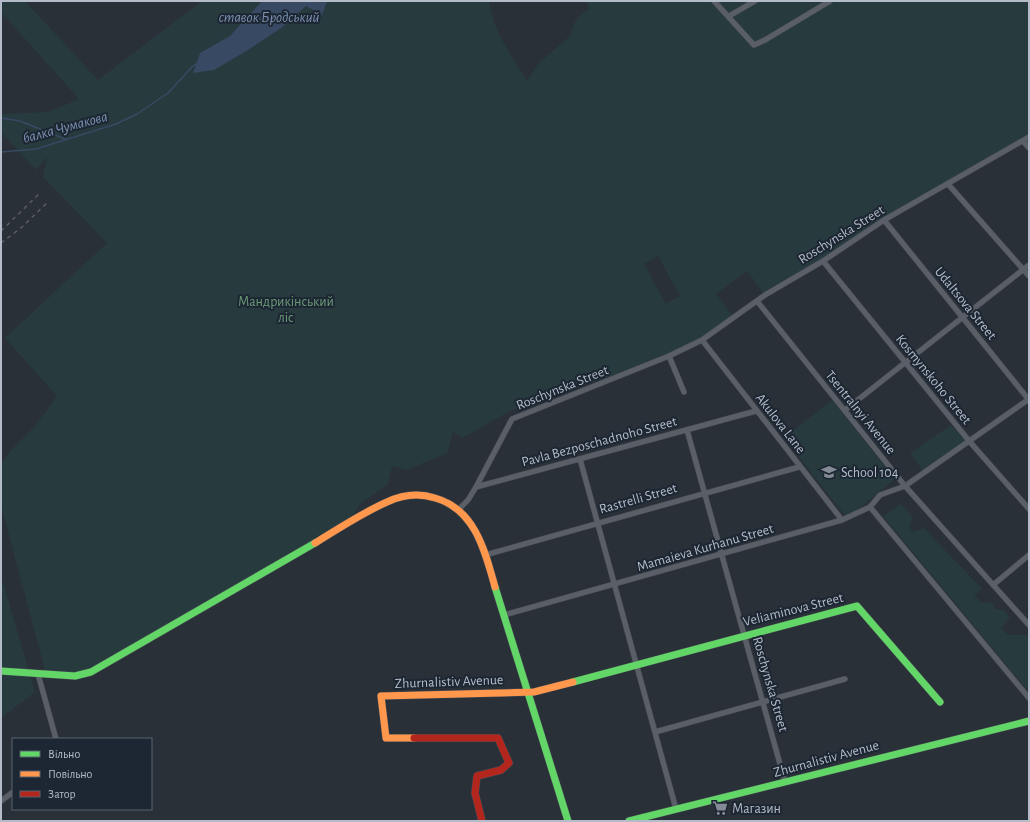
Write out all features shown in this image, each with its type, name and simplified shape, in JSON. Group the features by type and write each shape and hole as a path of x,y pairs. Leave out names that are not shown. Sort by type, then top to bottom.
{"street":[{"path":"714,1 754,45 830,1"},
{"path":"729,16 755,1"},
{"name":"Roschynska Street","path":"476,487 512,420 669,356 702,340 733,316 823,261 884,220 1029,137"},
{"path":"1023,141 1029,148"},
{"path":"948,184 1029,276"},
{"name":"Udaltsova Street","path":"884,220 1029,400"},
{"name":"Kosmynskoho Street","path":"823,261 970,442 1029,509"},
{"path":"845,410 1029,266"},
{"name":"Tsentralnyi Avenue","path":"757,301 905,486 1029,625"},
{"name":"Akulova Lane","path":"702,340 842,520"},
{"path":"669,356 684,392"},
{"name":"Mamaieva Kurhanu Street","path":"504,615 842,520 870,507 880,494 905,486 1029,400"},
{"name":"Pavla Bezposchadnoho Street","path":"476,487 756,411"},
{"name":"Roschynska Street","path":"687,430 703,492 764,702 785,782"},
{"path":"580,459 596,523 676,809"},
{"name":"Rastrelli Street","path":"484,555 799,466"},
{"path":"458,510 468,500 476,487"},
{"path":"1,671 75,676 91,672 396,498 420,494 441,498 458,510 475,529 504,615 568,821"},
{"path":"870,507 1029,698"},
{"path":"993,585 1029,555"},
{"name":"Veliaminova Street","path":"527,692 534,692 637,666 745,635 857,606 940,702"},
{"path":"38,674 56,738"},
{"path":"655,732 845,678"},
{"name":"Zhurnalistiv Avenue","path":"482,821 475,793 477,776 501,770 509,763 498,738 386,738 380,696 527,692"},
{"name":"Zhurnalistiv Avenue","path":"630,821 1029,721"},
{"path":"1,801 12,793"}],"green space":[{"name":"Мандрикінський ліс","path":"1,1 25,1 98,80 202,1 489,1 491,12 499,33 527,81 539,63 571,35 576,20 589,9 587,1 1029,1 1029,137 765,295 747,271 716,294 733,316 714,332 669,356 510,411 462,438 453,432 447,453 407,470 392,466 388,484 359,505 348,524 91,672 46,674 1,505 1,464 12,449 35,426 57,396 5,338 107,243 43,177 47,157 36,170 1,132 1,114 48,112 79,99 1,12","holes":["658,256 680,296 666,304 644,264"]},
{"path":"832,400 895,479 847,518 784,438"},
{"path":"951,425 965,440 964,442 923,471 910,453"},
{"path":"901,504 913,517 909,527 913,532 924,528 982,589 974,595 982,603 992,602 995,609 1004,610 1010,617 1001,628 1008,635 1029,635 1029,692 883,516"},
{"path":"1,575 35,692 1,718"}],"water":[{"name":"ставок Бродський","path":"262,1 327,1 322,15 306,6 281,28 248,50 214,70 193,73 200,53 230,36"}],"waterway":[{"name":"балка Чумакова","path":"1,152 36,149 116,124 137,114 168,93 193,66 198,63"},
{"path":"1,118 20,121 65,139"}],"railway":[{"path":"1,231 40,193"},
{"path":"1,243 22,227 49,201"}],"traffic: fast":[{"path":"1,671 75,676 91,672 315,543"},
{"path":"495,587 568,821"},
{"path":"573,682 857,606 940,702"},
{"path":"629,821 1029,721"}],"traffic: slow":[{"path":"315,543 378,506 405,496 429,496 449,504 460,511 469,522 482,546 495,587"},
{"path":"414,738 386,738 381,696 534,692 573,682"}],"traffic: jam":[{"path":"414,738 498,738 509,763 501,770 477,776 475,793 482,821"}],"place":[{"name":"School 104","path":"829,472"},
{"name":"Магазин","path":"720,808"}]}
